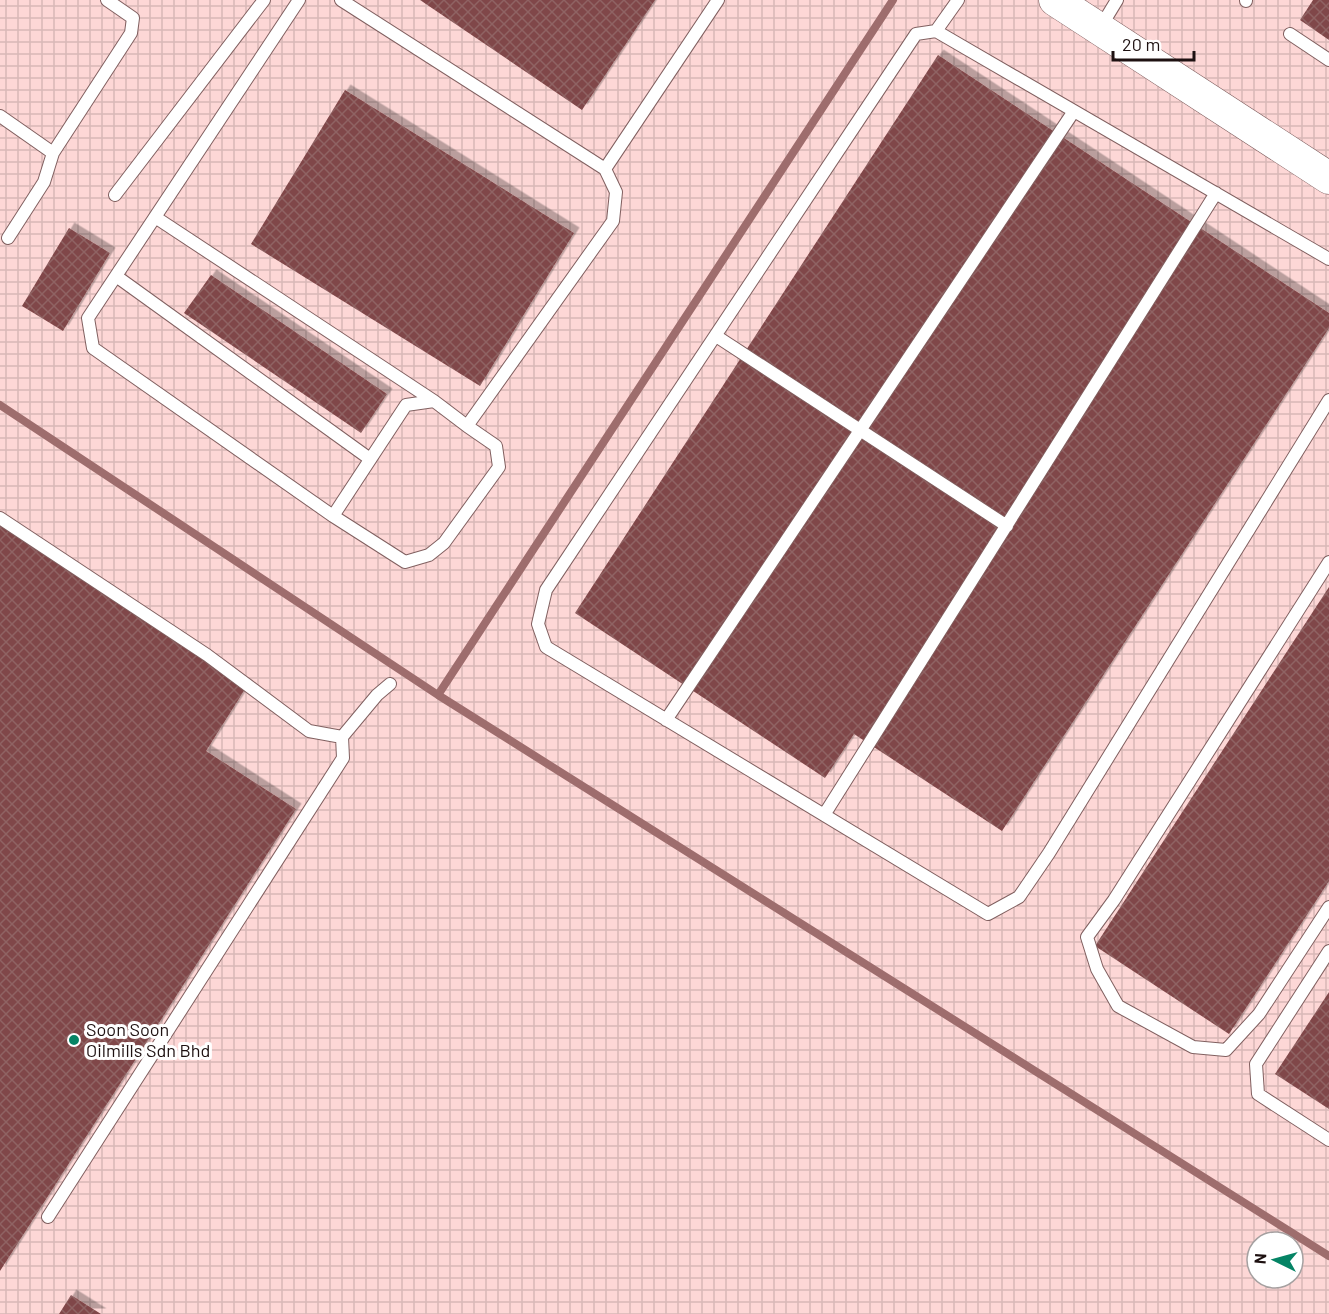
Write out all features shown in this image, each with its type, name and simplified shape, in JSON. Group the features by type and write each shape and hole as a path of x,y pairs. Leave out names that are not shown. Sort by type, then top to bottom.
{"street":[{"path":"1055,0 1329,178"}],"lane":[{"path":"8,238 44,182 53,153 131,33 133,18 107,0"},
{"path":"115,195 264,0"},
{"path":"155,217 434,401 496,446 499,467 444,543 429,555 405,562 333,516 93,348 88,318 116,276 155,217 299,0"},
{"path":"341,0 605,170 616,192 613,221 467,426"},
{"path":"605,170 718,0"},
{"path":"936,31 958,0"},
{"path":"1099,29 1117,0"},
{"path":"1329,259 936,31 916,34 546,590 538,624 546,647 988,914 1019,897 1055,843 1329,400"},
{"path":"1290,34 1329,60"},
{"path":"666,720 1074,111"},
{"path":"0,116 53,153"},
{"path":"824,815 1216,193"},
{"path":"116,276 370,459"},
{"path":"716,336 1007,526"},
{"path":"333,516 406,405 434,401"},
{"path":"0,518 207,655 309,731 342,737"},
{"path":"1329,562 1114,900 1087,937 1097,969 1118,1006 1193,1047 1226,1050 1259,1014 1329,907"},
{"path":"48,1217 343,758 342,737 377,695 390,684"},
{"path":"1329,951 1256,1064 1258,1094 1329,1140"}],"shaded area":[{"path":"0,0 1329,0 1329,1314 0,1314"}],"building":[{"path":"420,0 655,0 582,110"},
{"path":"1313,0 1329,0 1329,40 1300,20"},
{"path":"938,55 1329,313 1329,328 1002,831 854,734 825,778 575,613"},
{"path":"345,90 574,233 480,386 251,244"},
{"path":"69,228 110,253 63,331 22,306"},
{"path":"211,275 387,394 361,433 184,313"},
{"name":"Soon Soon Oilmills Sdn Bhd","path":"0,525 247,686 206,751 296,809 0,1271"},
{"path":"1329,587 1329,881 1229,1034 1095,946"},
{"path":"1329,992 1329,1109 1275,1074"},
{"path":"71,1295 101,1314 59,1314"}],"waterway":[{"path":"438,695 893,0"},
{"path":"0,405 438,695 1329,1256"}],"place":[{"name":"Soon Soon Oilmills Sdn Bhd","path":"74,1040"}]}
